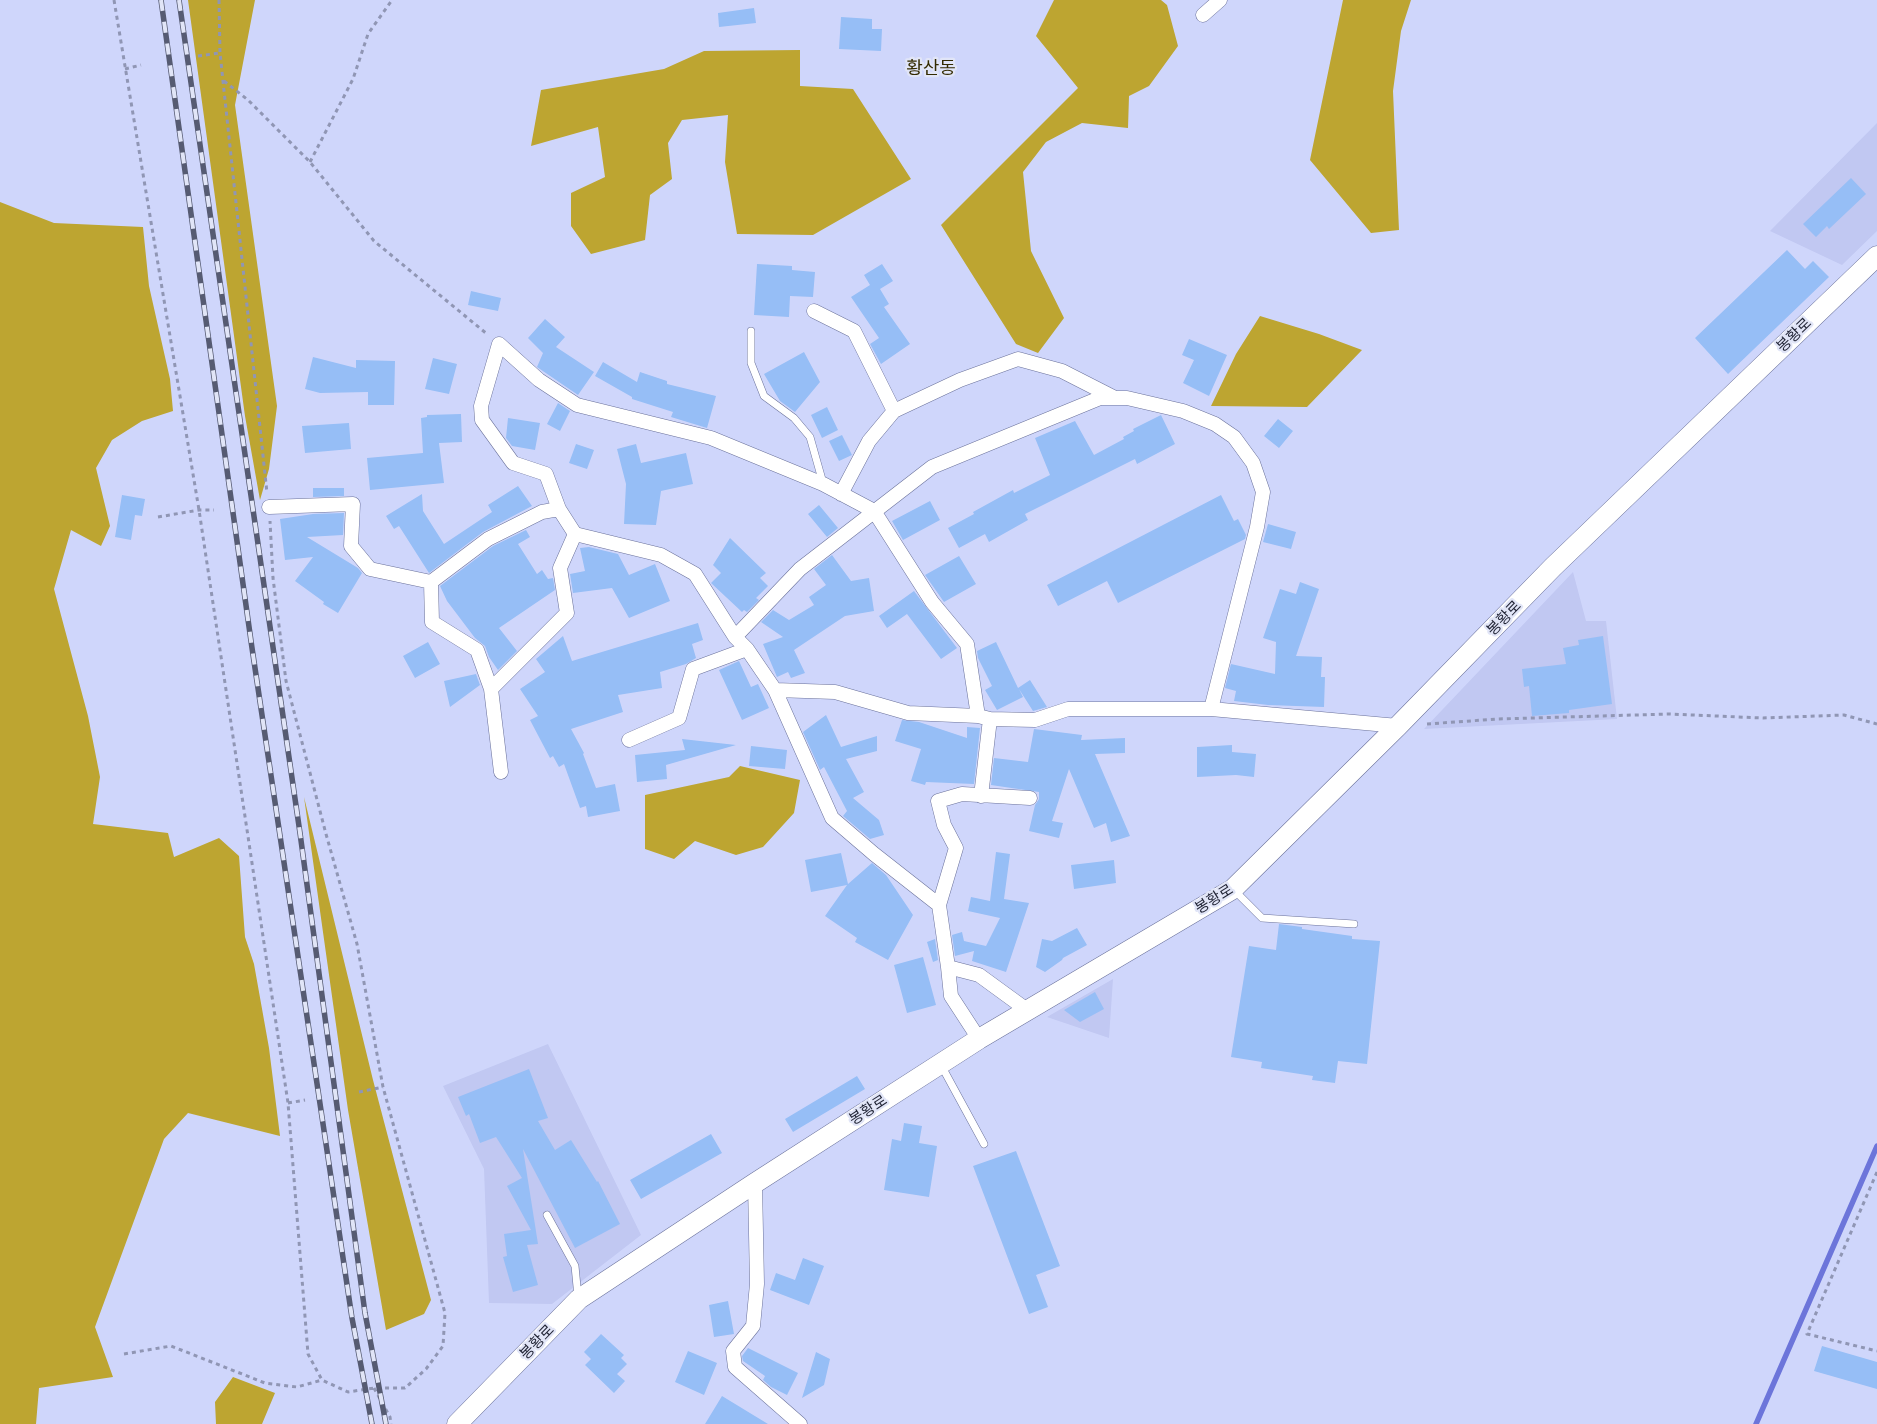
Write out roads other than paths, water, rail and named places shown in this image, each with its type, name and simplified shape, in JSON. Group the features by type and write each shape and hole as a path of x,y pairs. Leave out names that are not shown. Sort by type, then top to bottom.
{"street":[{"path":"1203,16 1220,0"},
{"name":"봉황로","path":"457,1424 579,1299 979,1039 1233,889 1398,726 1553,567 1877,256"},
{"path":"814,311 854,331 894,411"},
{"path":"939,905 832,818 775,690 747,649 735,637 695,574 661,555 574,534 559,509 546,474 512,463 482,420 481,406 498,344 539,380 578,405 711,438 823,484 874,511 932,602 968,644 984,718 981,796"},
{"path":"841,494 869,441 894,411 960,380 1018,359 1062,371 1114,398"},
{"path":"735,637 800,570 932,466 1100,398 1127,398 1183,411 1215,424 1234,437 1253,463 1263,492 1257,527 1211,709"},
{"path":"269,507 353,504 351,546 370,569 431,582 488,539 542,512 559,509"},
{"path":"491,689 567,613 560,568 574,534"},
{"path":"431,582 432,622 477,650 491,689 501,772"},
{"path":"629,740 679,718 693,669 747,649"},
{"path":"775,690 835,692 908,713 984,718 1035,720 1068,709 1211,709 1398,726"},
{"path":"979,1039 951,996 939,905 956,848 944,825 938,801 962,794 1030,798"},
{"path":"948,968 979,975 1027,1010"},
{"path":"755,1183 757,1284 753,1326 732,1351 735,1367 800,1424"}],"lane":[{"path":"751,331 751,363 764,396 794,418 810,437 823,484"},
{"path":"1233,889 1262,918 1354,924"},
{"path":"940,1064 984,1144"},
{"path":"547,1215 575,1266 579,1299"}],"waterway":[{"path":"1756,1424 1877,1146"}],"railway":[{"path":"161,0 252,648 352,1318 372,1424"},
{"path":"179,0 300,833 365,1313 386,1424"}],"district":[{"name":"황산동","path":"931,68"}]}
